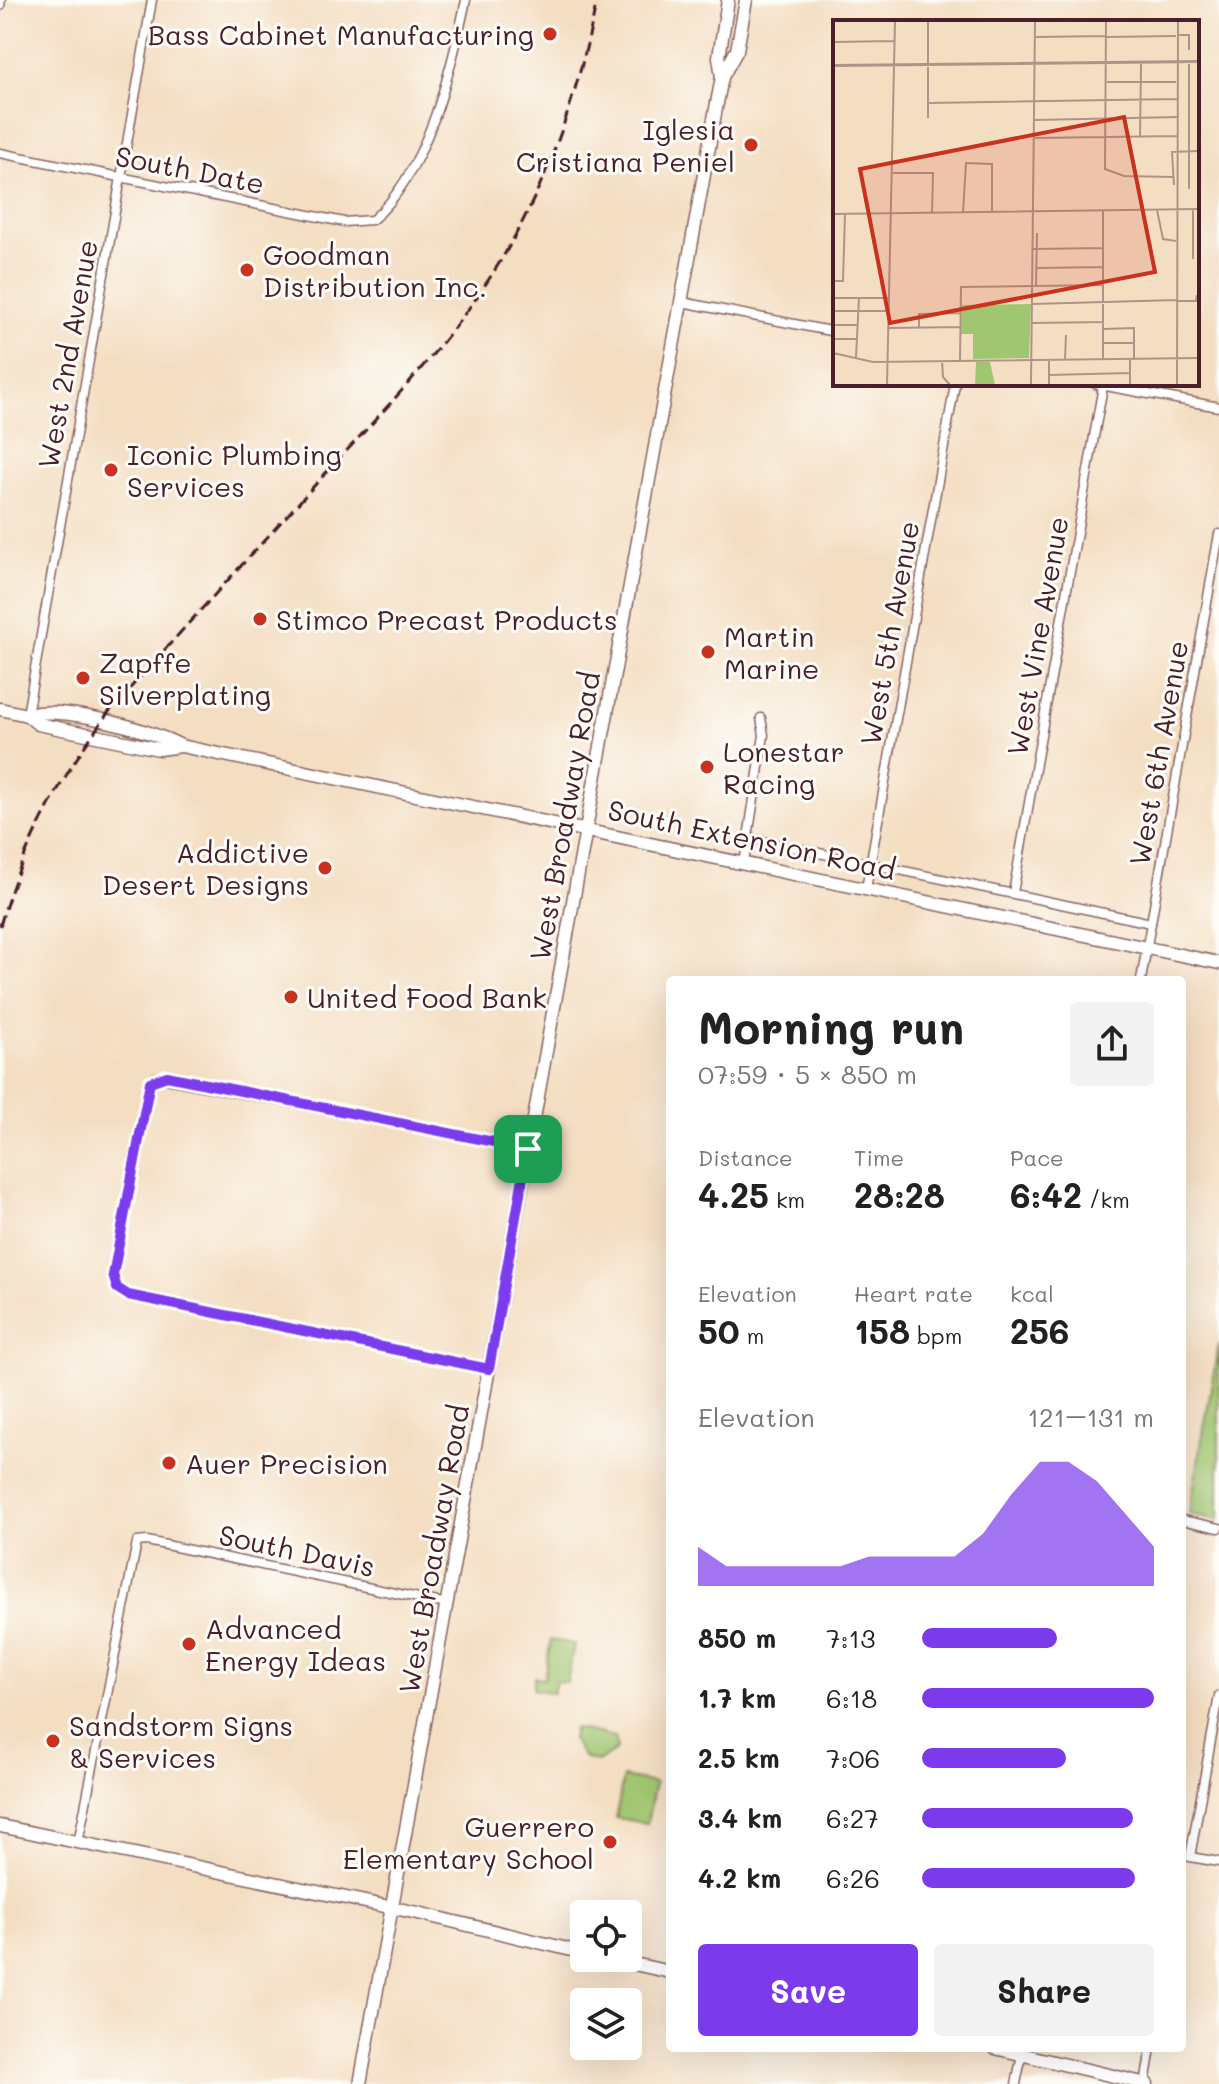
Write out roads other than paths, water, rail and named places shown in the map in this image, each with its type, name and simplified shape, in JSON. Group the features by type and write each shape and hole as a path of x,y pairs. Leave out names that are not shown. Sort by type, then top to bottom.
{"main road":[{"name":"West Broadway Road","path":"360,2084 722,77 719,57 728,0"},
{"name":"West Broadway Road","path":"722,77 737,50 746,0"},
{"name":"South Extension Road","path":"0,709 27,715 38,724 159,749 181,746 585,828 1219,963"},
{"path":"0,1826 393,1908 570,1950"},
{"path":"642,1966 666,1971"},
{"path":"1013,2052 1124,2082 1146,2084"}],"street":[{"path":"0,6 1,0"},
{"name":"West 2nd Avenue","path":"27,715 152,0"},
{"name":"South Date","path":"0,153 344,222 372,220 402,184 424,140 453,62 466,0"},
{"path":"682,302 833,332"},
{"name":"West 5th Avenue","path":"866,889 955,386"},
{"name":"West Vine Avenue","path":"1013,893 1099,386"},
{"path":"1104,386 1219,407"},
{"name":"West 6th Avenue","path":"1142,976 1219,534"},
{"path":"744,863 764,735 761,718"},
{"name":"South Extension Road","path":"748,838 1151,923"},
{"path":"489,1369 128,1295 117,1288 113,1275 150,1082 156,1077 528,1149"},
{"path":"1186,1521 1219,1528"},
{"name":"South Davis","path":"78,1843 137,1542 156,1542 447,1604"},
{"path":"1219,1696 1190,1857 1219,1862"},
{"path":"1146,2084 1150,2052"},
{"path":"1016,2084 1022,2054"}],"railway":[{"path":"0,926 19,869 44,815 108,713 398,395 488,281 523,220 551,160 582,65 597,0"}],"place":[{"name":"Bass Cabinet Manufacturing","path":"550,34"},
{"name":"Iglesia Cristiana Peniel","path":"751,145"},
{"name":"Goodman Distribution Inc.","path":"247,270"},
{"name":"Iconic Plumbing Services","path":"111,470"},
{"name":"Stimco Precast Products","path":"260,619"},
{"name":"Martin Marine","path":"708,652"},
{"name":"Zapffe Silverplating","path":"83,678"},
{"name":"Lonestar Racing","path":"707,767"},
{"name":"Addictive Desert Designs","path":"325,868"},
{"name":"United Food Bank","path":"291,997"},
{"name":"Auer Precision","path":"169,1463"},
{"name":"Advanced Energy Ideas","path":"189,1644"},
{"name":"Sandstorm Signs & Services","path":"53,1741"},
{"name":"Guerrero Elementary School","path":"610,1842"}]}
